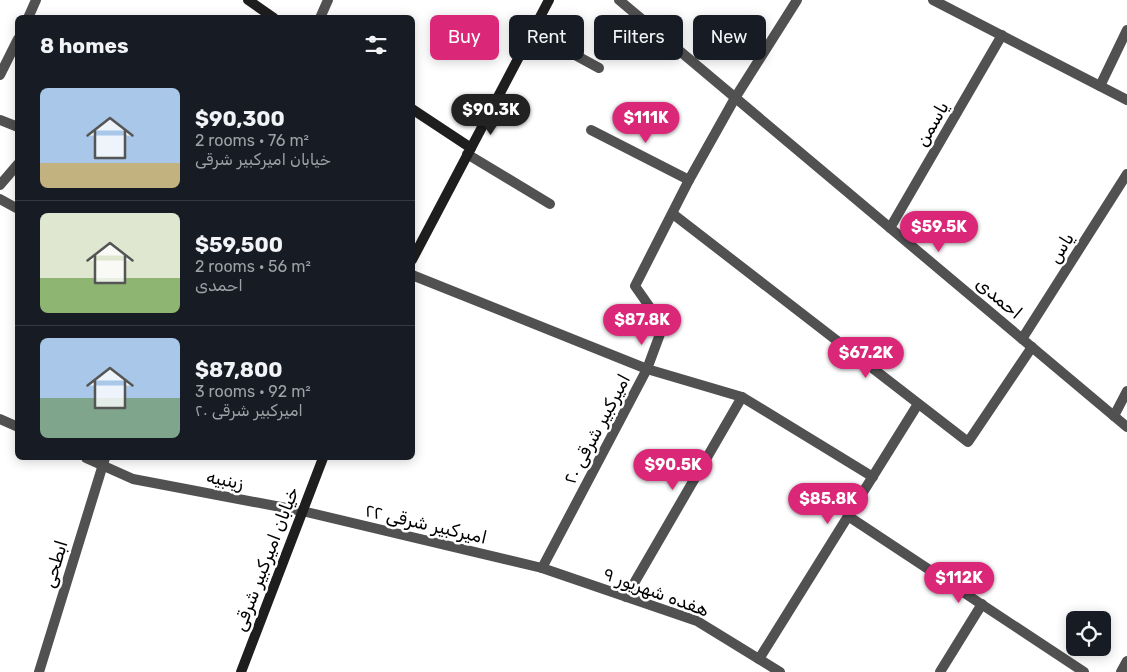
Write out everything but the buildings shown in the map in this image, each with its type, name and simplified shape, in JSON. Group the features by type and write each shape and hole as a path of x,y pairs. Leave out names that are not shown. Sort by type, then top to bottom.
{"main road":[{"path":"248,0 270,15"},
{"path":"541,15 549,0"},
{"path":"415,254 517,60"},
{"path":"415,111 469,151"},
{"name":"خیابان امیرکبیر شرقی","path":"240,672 322,460"}],"street":[{"path":"29,15 36,0"},
{"path":"321,15 328,0"},
{"name":"احمدی","path":"619,0 1127,427"},
{"path":"797,0 735,98 689,180 635,286 663,326 647,369 742,397 872,477"},
{"path":"933,0 1127,100"},
{"path":"1100,86 1127,30"},
{"name":"یاسمن","path":"890,228 1002,35"},
{"path":"0,74 15,44"},
{"path":"584,60 599,68"},
{"path":"0,120 15,126"},
{"path":"591,130 689,180"},
{"path":"469,151 550,204"},
{"path":"0,185 15,168"},
{"name":"یاس","path":"1022,339 1127,174"},
{"path":"0,199 15,207"},
{"path":"673,214 968,442 1032,347"},
{"name":"امیرکبیر شرقی ۲۰","path":"415,276 647,369 542,568"},
{"path":"1114,416 1127,391"},
{"path":"626,597 742,397"},
{"path":"759,659 918,404"},
{"path":"0,419 15,426"},
{"name":"زینبیه","path":"104,461 132,479 302,511"},
{"name":"ابطحی","path":"39,672 104,461"},
{"name":"امیرکبیر شرقی ۲۲","path":"302,511 542,568"},
{"path":"848,516 1084,672"},
{"name":"هفده شهریور ۹","path":"542,568 697,621 780,672"},
{"path":"940,672 982,604"},
{"path":"1121,672 1127,661"}]}
